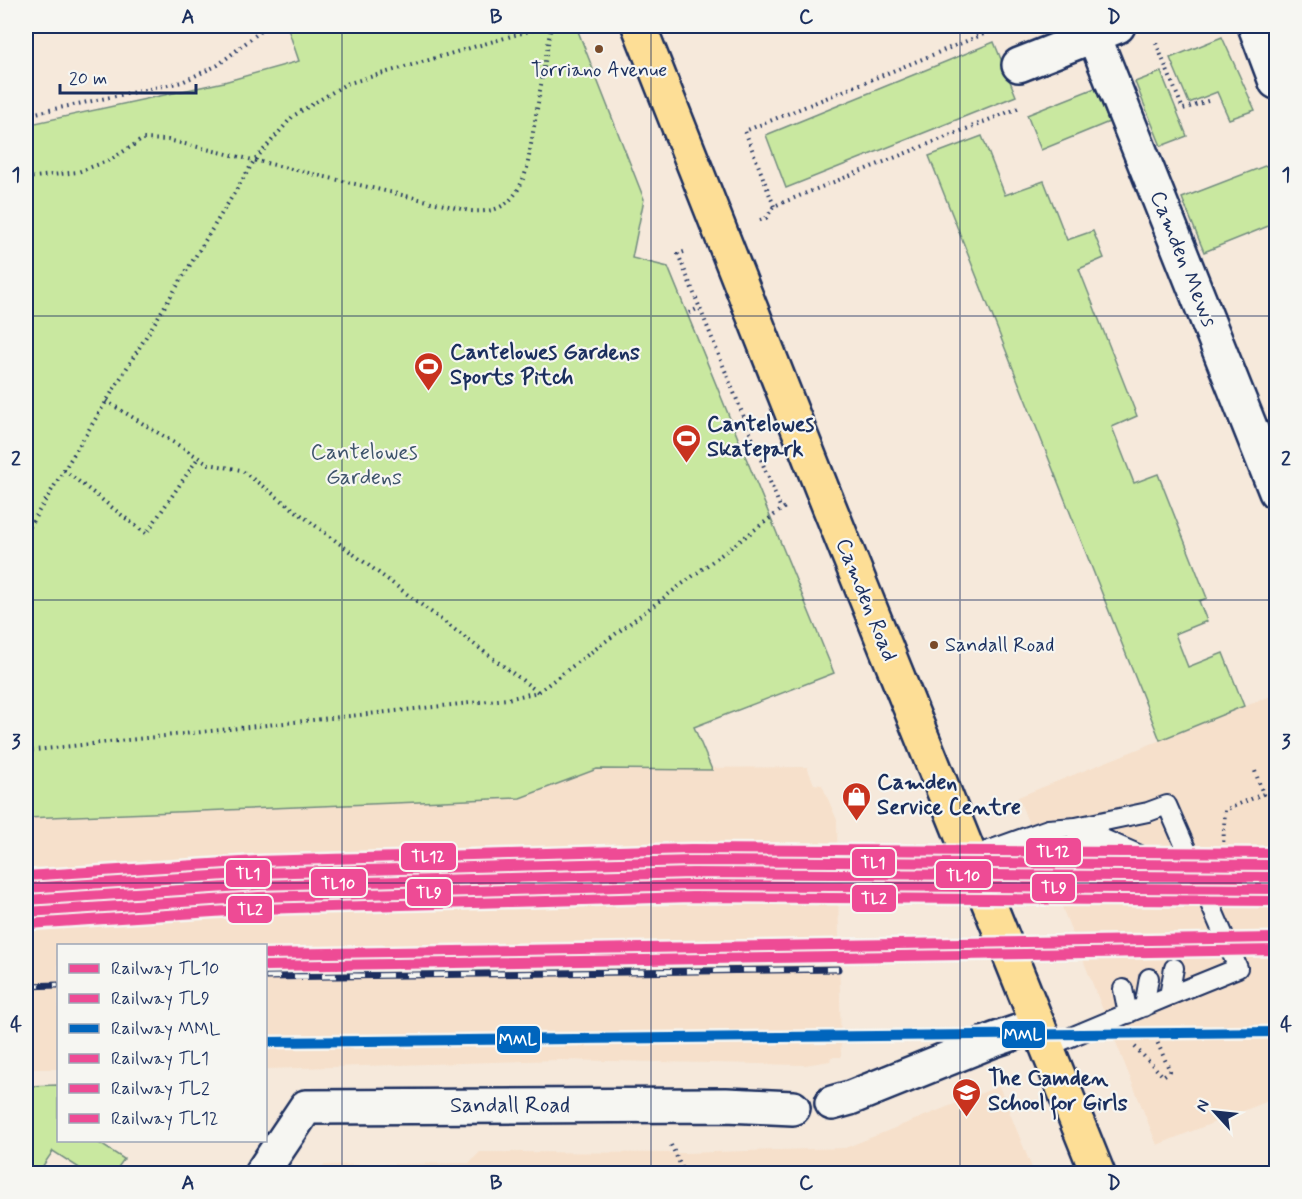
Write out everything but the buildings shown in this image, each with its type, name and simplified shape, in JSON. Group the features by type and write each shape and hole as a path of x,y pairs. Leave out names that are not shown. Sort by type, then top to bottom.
{"highway":[{"name":"Camden Road","path":"639,26 1098,1173"}],"street":[{"path":"1255,26 1276,82"},
{"path":"1020,65 1101,29"},
{"name":"Camden Mews","path":"1101,29 1276,492"},
{"path":"832,1103 850,1098 994,1040 1043,1036"},
{"name":"Sandall Road","path":"261,1173 306,1107 726,1105 793,1108"}],"lane":[{"path":"970,857 1048,829 1076,827 1148,812 1167,805 1238,968 1136,1010 1043,1036"},
{"path":"1076,827 1161,864"},
{"path":"1076,827 1136,873"},
{"path":"1076,827 1111,884"},
{"path":"1076,827 1079,865 1085,894"},
{"path":"1169,996 1174,968"},
{"path":"1136,1010 1149,978"},
{"path":"1123,988 1136,1010"}],"path":[{"path":"26,115 182,82 218,65 267,26"},
{"path":"26,532 254,161 293,116 346,84 546,26"},
{"path":"26,178 78,172 110,160 143,139 168,140 470,212 487,213 502,208 522,184 528,168 551,26"},
{"path":"774,206 745,131 1003,26"},
{"path":"1153,36 1183,109 1211,100"},
{"path":"766,218 774,206 1024,106"},
{"path":"26,751 507,699 538,692 781,509 678,254"},
{"path":"689,313 699,308"},
{"path":"106,401 209,464 241,471 538,692"},
{"path":"64,470 146,534 198,458"},
{"path":"1223,852 1225,810 1263,794 1254,771"}],"shaded area":[{"path":"1276,694 1276,1098 1157,1145 1018,797"},
{"path":"807,767 814,784 822,785 837,820 841,1057 831,1057 830,1061 805,1065 559,1060 267,1069 267,944 57,944 57,1069 26,1069 26,818 520,798 597,769"},
{"name":"The Camden School for Girls","path":"999,1086 1034,1173 317,1173 323,1165 469,1163 480,1152 684,1153 845,1148"}],"green space":[{"name":"Cantelowes Gardens","path":"287,26 576,26 644,199 632,258 668,267 834,673 694,727 712,770 597,769 520,798 26,818 26,125 224,82 299,61"},
{"path":"1222,37 1255,110 1229,119 1217,92 1189,103 1170,58"},
{"path":"994,42 1016,96 786,188 766,135"},
{"path":"1161,72 1187,136 1161,146 1135,82"},
{"path":"1095,88 1109,122 1041,150 1027,115"},
{"path":"982,136 1005,195 1044,181 1067,240 1093,231 1104,258 1079,269 1137,416 1112,427 1134,483 1158,474 1207,598 1199,601 1207,621 1175,634 1188,667 1223,653 1244,706 1160,740 929,156"},
{"path":"1275,162 1276,223 1204,252 1182,198"},
{"path":"57,1085 57,1142 98,1142 124,1159 114,1173 87,1173 53,1151 38,1173 26,1173 26,1086"}],"railway":[{"path":"267,977 838,969"},
{"path":"26,986 57,985"}],"rail line":[{"name":"TL12","path":"26,876 257,861 691,849 1276,853"},
{"name":"TL1","path":"26,888 258,873 692,861 1276,865"},
{"name":"TL10","path":"26,900 258,885 692,873 1276,877"},
{"name":"TL9","path":"27,912 259,897 692,885 1276,889"},
{"name":"TL2","path":"28,924 259,909 692,897 1276,901"},
{"name":"TL10","path":"267,954 1276,938"},
{"name":"TL9","path":"267,966 1276,950"},
{"name":"MML","path":"267,1042 1276,1032"}],"place":[{"name":"Torriano Avenue","path":"599,49"},
{"name":"Cantelowes Gardens Sports Pitch","path":"429,392"},
{"name":"Cantelowes Skatepark","path":"686,464"},
{"name":"Sandall Road","path":"934,645"},
{"name":"Camden Service Centre","path":"856,822"},
{"name":"The Camden School for Girls","path":"967,1118"}]}
